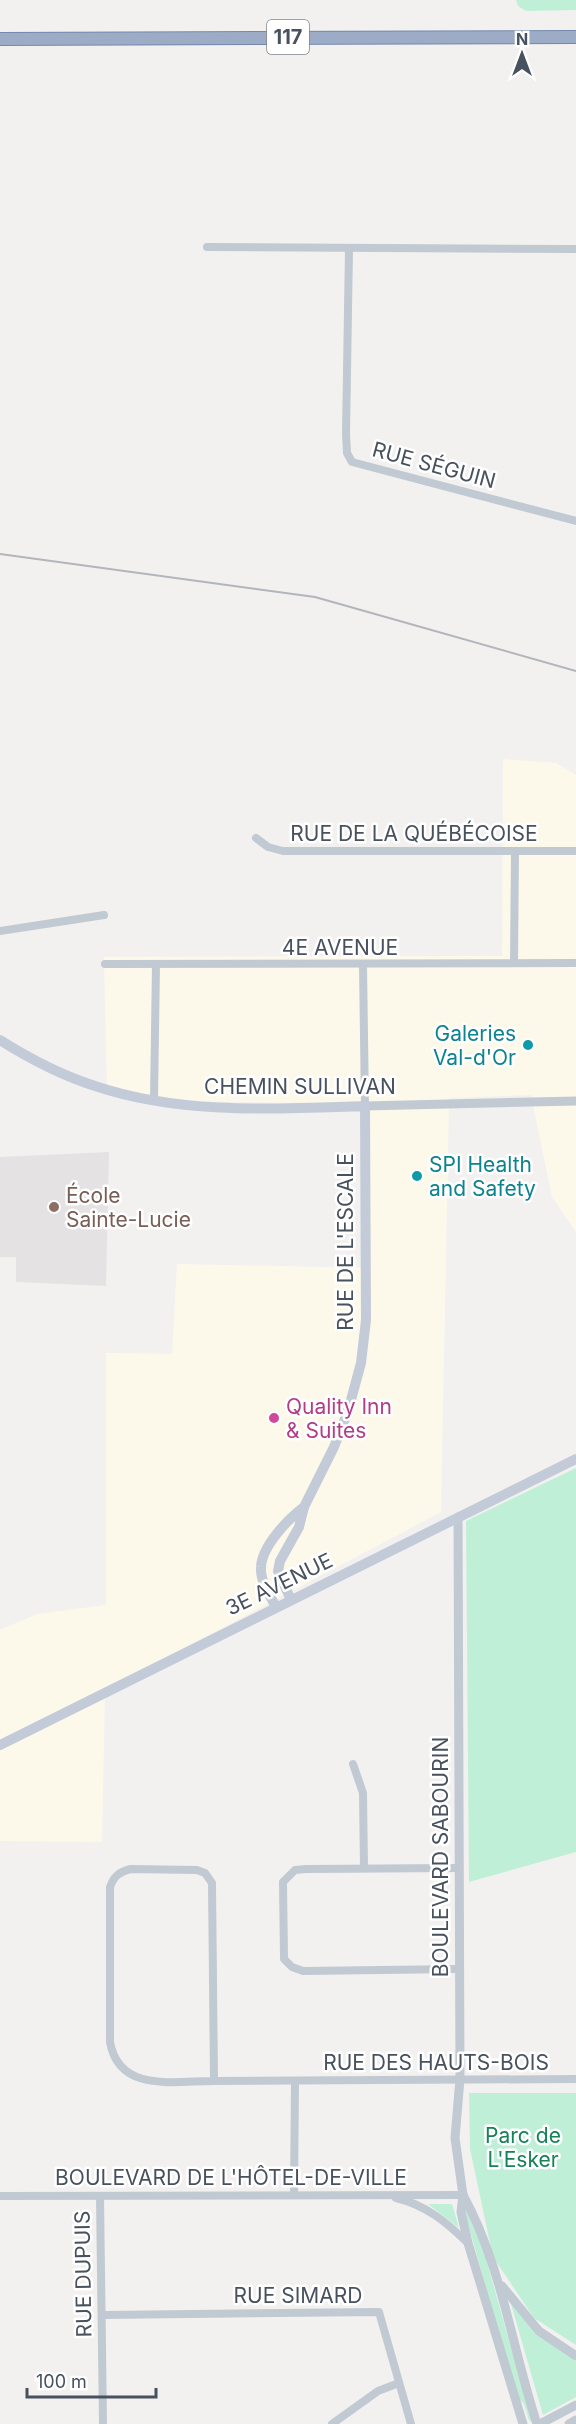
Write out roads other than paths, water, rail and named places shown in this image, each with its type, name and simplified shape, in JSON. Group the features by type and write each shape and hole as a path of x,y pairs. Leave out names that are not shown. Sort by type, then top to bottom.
{"highway":[{"name":"117","path":"0,39 576,37"}],"main road":[{"name":"CHEMIN SULLIVAN","path":"0,1040 32,1060 66,1075 97,1087 154,1100 230,1109 365,1106"},
{"name":"RUE DE L'ESCALE","path":"291,1600 278,1571 283,1555 299,1527 304,1507 334,1447 348,1411 362,1363 366,1320 365,1106"},
{"name":"3E AVENUE","path":"0,1745 576,1459"},
{"name":"RUE DE L'ESCALE","path":"276,1607 260,1569 263,1557 288,1519 304,1507"}],"street":[{"path":"207,247 576,249"},
{"name":"RUE SÉGUIN","path":"349,248 346,453 352,462 576,521"},
{"name":"RUE DE LA QUÉBÉCOISE","path":"256,838 268,847 283,851 576,851"},
{"path":"514,963 515,851"},
{"path":"0,932 104,915"},
{"name":"4E AVENUE","path":"105,964 576,963"},
{"path":"154,1100 156,964"},
{"name":"RUE DE L'ESCALE","path":"363,965 365,1106"},
{"name":"CHEMIN SULLIVAN","path":"365,1106 576,1101"},
{"name":"BOULEVARD SABOURIN","path":"458,1517 460,2079 455,2138 463,2195 461,2212 468,2243 523,2424"},
{"path":"353,1764 363,1793 364,1868"},
{"path":"459,1868 306,1869 295,1870 283,1882 284,1959 292,1967 303,1971 459,1969"},
{"name":"RUE DES HAUTS-BOIS","path":"214,2081 212,1883 205,1873 196,1870 131,1869 122,1871 116,1875 110,1887 110,2042 112,2054 123,2070 138,2079 214,2081 576,2079"},
{"name":"RUE DES HAUTS-BOIS","path":"294,2195 295,2080"},
{"path":"383,2195 422,2206 444,2220 468,2243"},
{"name":"BOULEVARD SABOURIN","path":"463,2195 480,2226 539,2424"},
{"name":"BOULEVARD DE L'HÔTEL-DE-VILLE","path":"0,2196 463,2195"},
{"name":"RUE DUPUIS","path":"100,2196 103,2424"},
{"path":"496,2277 539,2331 576,2356"},
{"name":"RUE SIMARD","path":"102,2315 379,2312 411,2424"},
{"path":"332,2424 378,2391 399,2383"},
{"path":"539,2424 576,2405"},
{"path":"569,2424 576,2420"}],"railway":[{"path":"0,554 315,597 576,671"}],"place":[{"name":"Galeries Val-d'Or","path":"528,1045"},
{"name":"SPI Health and Safety","path":"417,1176"},
{"name":"École Sainte-Lucie","path":"54,1207"},
{"name":"Quality Inn & Suites","path":"274,1418"}],"park label":[{"name":"Parc de L'Esker","path":"523,2147"}]}
